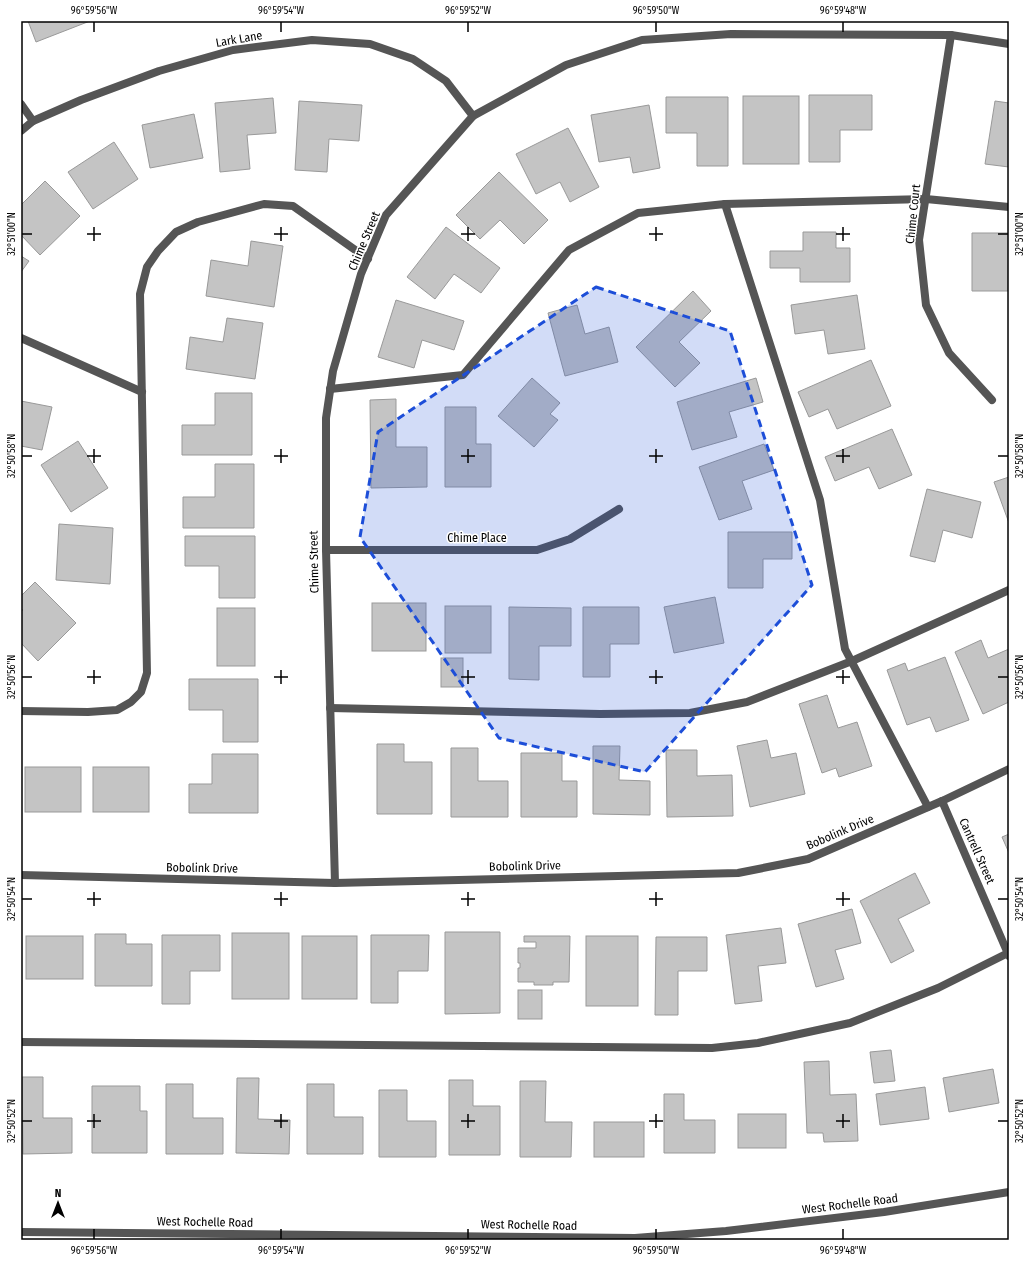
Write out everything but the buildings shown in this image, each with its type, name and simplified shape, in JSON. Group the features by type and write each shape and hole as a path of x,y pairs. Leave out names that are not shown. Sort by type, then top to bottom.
{"street":[{"name":"Chime Street","path":"334,883 326,550 326,418 332,371 362,274 386,215 473,116 566,65 642,40 731,34 951,35 1009,44"},
{"name":"Chime Court","path":"951,35 919,240 926,305 949,353 992,400"},
{"name":"Lark Lane","path":"21,131 33,121 81,100 159,71 234,50 312,40 370,44 413,59 446,82 473,116"},
{"path":"21,104 33,121"},
{"path":"330,389 463,375 569,250 638,213 725,204 926,199 1009,207"},
{"path":"21,711 88,712 117,710 131,702 141,692 147,673 140,294 147,267 158,251 176,232 198,222 264,204 293,206 368,259"},
{"path":"725,204 820,500 845,649 928,807"},
{"path":"21,338 142,392"},
{"name":"Chime Place","path":"326,550 537,550 570,539 618,509"},
{"path":"330,708 600,714 690,713 747,702 852,661 1009,590"},
{"name":"Bobolink Drive","path":"21,875 334,883 738,873 808,859 942,801 1009,769"},
{"name":"Cantrell Street","path":"942,801 1009,955"},
{"path":"21,1042 712,1048 758,1043 850,1022 938,988 1009,955"},
{"name":"West Rochelle Road","path":"21,1232 635,1238 726,1231 884,1212 1009,1192"}],"highlighted area":[{"path":"596,287 730,331 812,585 645,772 499,738 360,537 378,432"}]}
